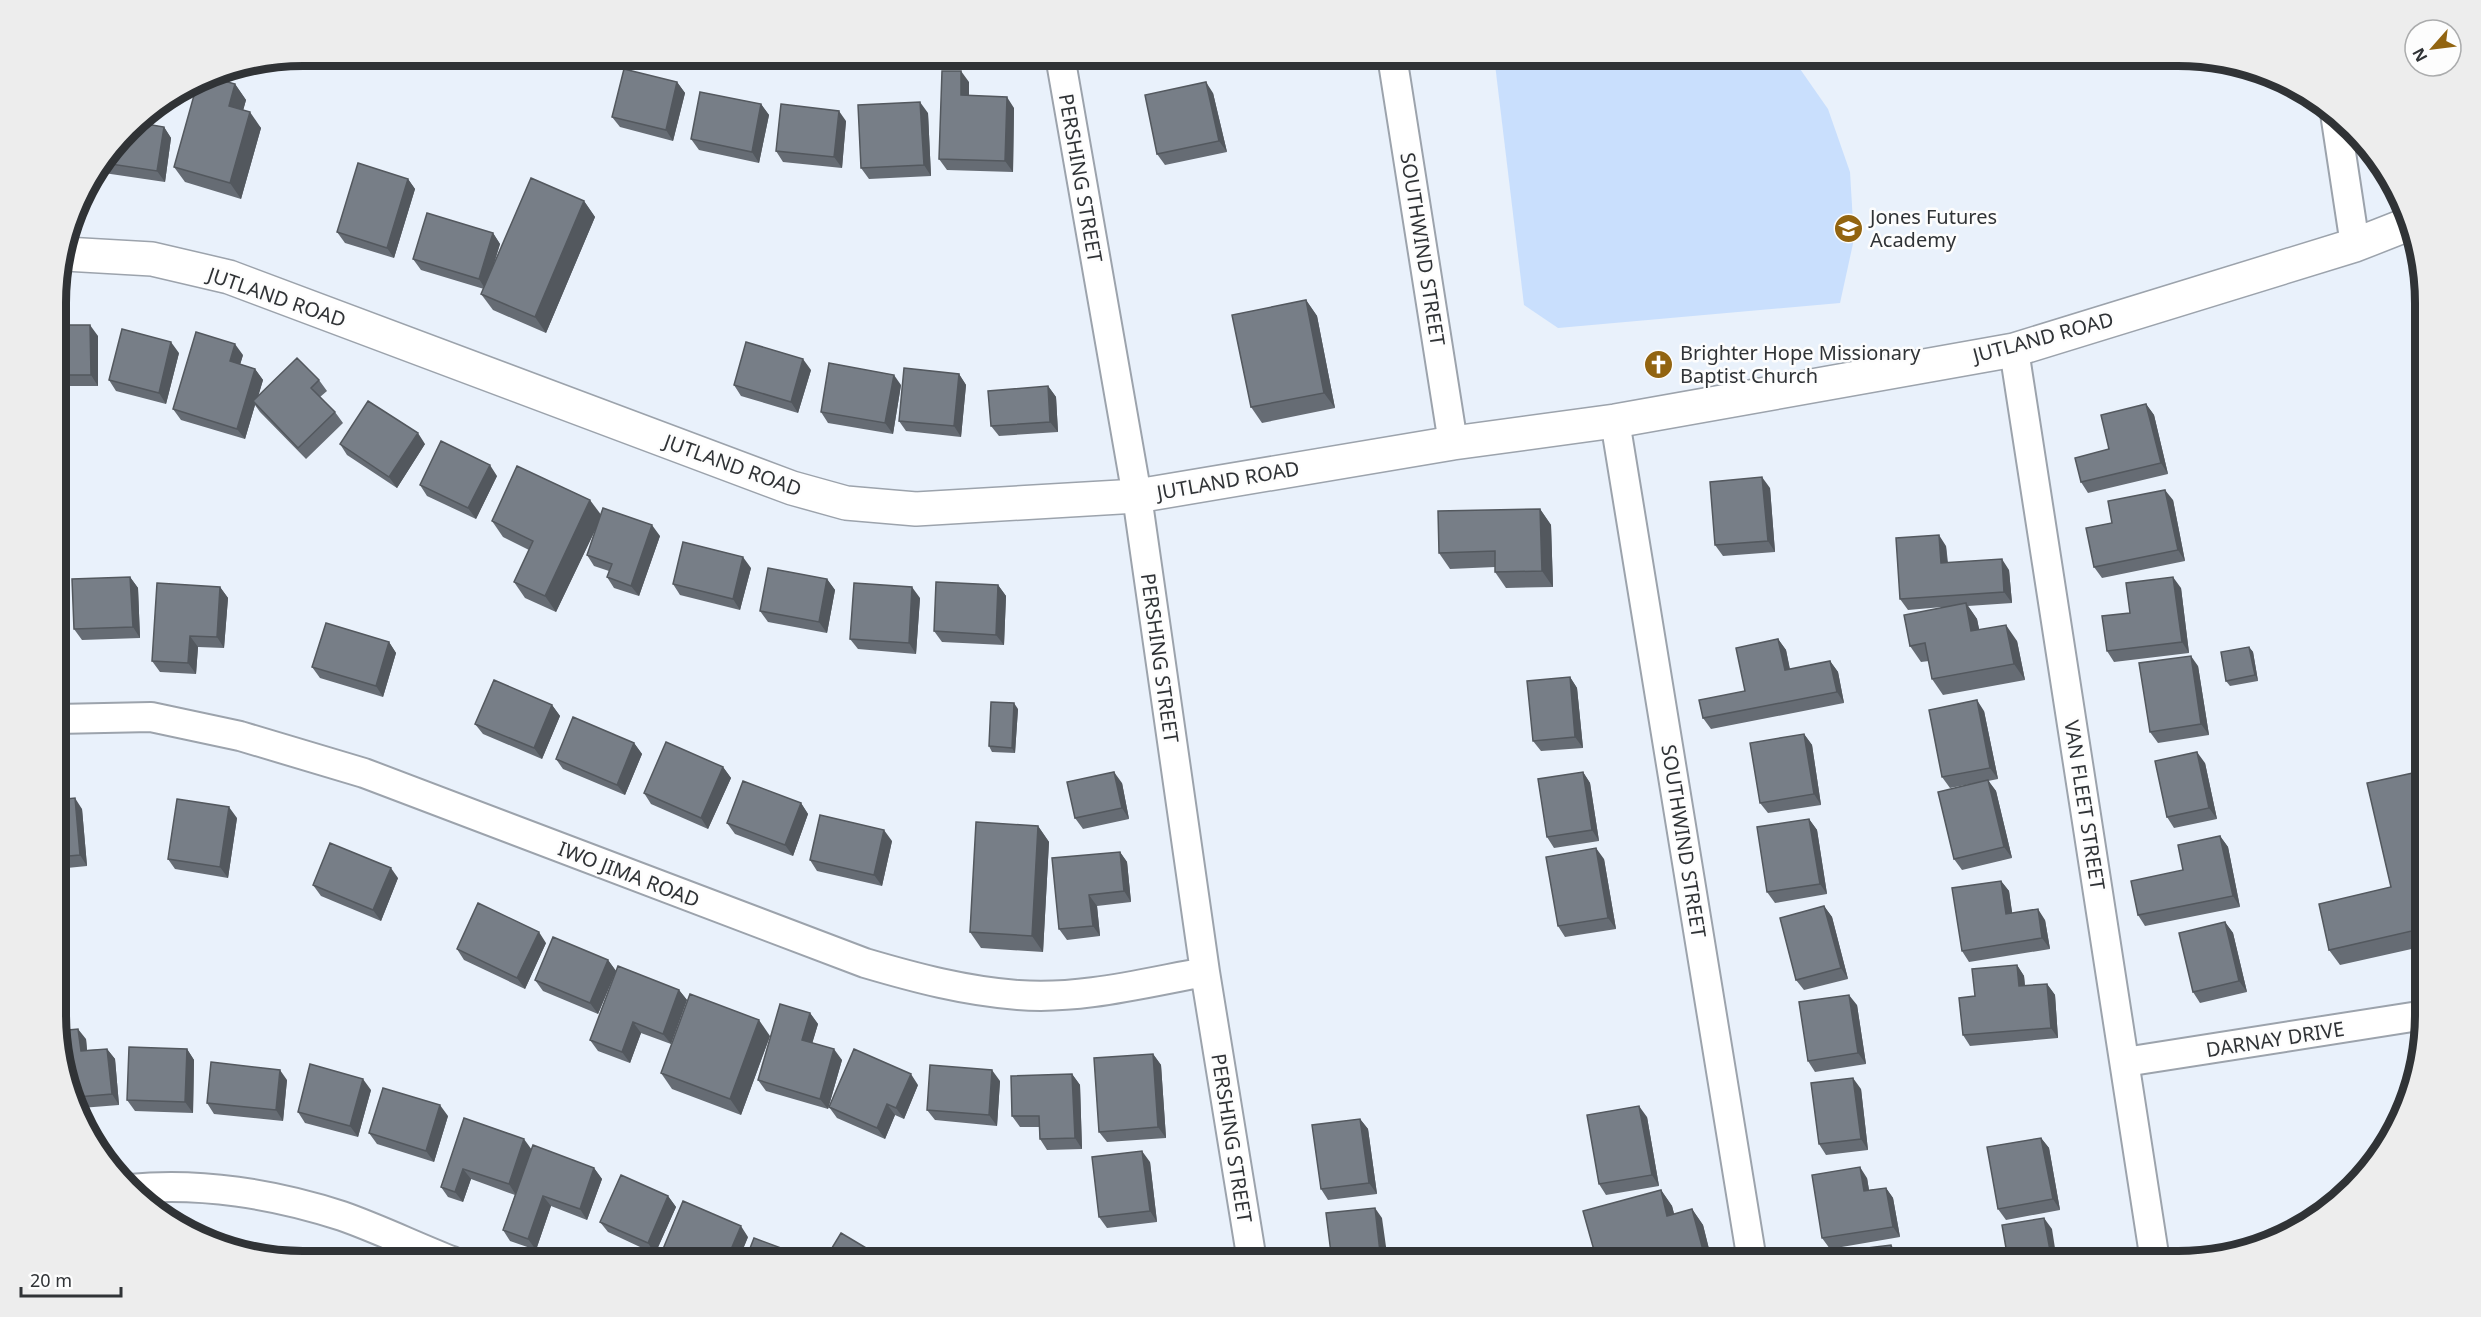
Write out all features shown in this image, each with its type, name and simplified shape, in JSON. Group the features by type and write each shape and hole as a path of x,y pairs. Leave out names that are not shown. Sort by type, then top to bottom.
{"street":[{"name":"PERSHING STREET","path":"1062,66 1137,496 1205,972 1250,1251"},
{"name":"SOUTHWIND STREET","path":"1394,66 1453,443"},
{"path":"2338,129 2355,245"},
{"name":"JUTLAND ROAD","path":"72,254 152,259 229,277 792,488 846,503 916,509 1137,496 1453,443 1615,421 2014,350 2355,245 2402,227"},
{"name":"VAN FLEET STREET","path":"2014,350 2153,1251"},
{"name":"SOUTHWIND STREET","path":"1615,421 1750,1251"},
{"name":"IWO JIMA ROAD","path":"66,719 151,717 240,736 364,773 865,963 935,984 1020,995 1084,993 1205,972"},
{"name":"DARNAY DRIVE","path":"2125,1062 2415,1017"},
{"path":"142,1188 156,1186 240,1192 341,1216 425,1251"}],"shaded area":[{"path":"1495,66 1798,66 1828,109 1850,172 1854,239 1840,303 1558,328 1524,305"}],"building":[{"path":"624,69 677,82 666,130 612,117"},
{"path":"942,71 961,71 961,95 1007,97 1005,161 939,159"},
{"path":"222,81 235,84 229,106 250,112 230,183 174,167 195,92"},
{"path":"1206,82 1219,141 1157,154 1145,95"},
{"path":"700,92 761,104 752,152 691,139"},
{"path":"920,102 924,165 861,168 858,105"},
{"path":"781,104 839,111 834,157 776,151"},
{"path":"148,124 164,127 157,171 111,164 135,135"},
{"path":"358,163 408,179 387,248 337,232"},
{"path":"531,178 584,201 535,317 481,294"},
{"path":"427,213 493,233 479,279 413,259"},
{"path":"1306,300 1324,393 1251,407 1232,315"},
{"path":"66,325 90,325 91,375 66,375"},
{"path":"122,329 171,342 159,393 109,380"},
{"path":"196,332 235,344 230,361 255,369 237,429 173,409"},
{"path":"746,342 803,359 791,402 734,385"},
{"path":"297,358 319,380 311,388 335,412 298,448 253,401"},
{"path":"829,363 894,375 885,423 821,412"},
{"path":"904,368 959,374 954,426 899,421"},
{"path":"1048,386 1050,422 991,426 988,391"},
{"path":"368,401 418,433 389,477 340,444"},
{"path":"2146,404 2161,463 2081,482 2075,458 2109,449 2101,415"},
{"path":"441,441 490,465 468,508 420,485"},
{"path":"517,466 590,500 545,596 514,582 533,541 492,521"},
{"path":"1762,477 1768,541 1715,545 1710,482"},
{"path":"2165,490 2178,550 2094,567 2086,528 2112,523 2108,501"},
{"path":"603,508 652,525 631,586 607,577 612,564 587,555"},
{"path":"1540,509 1542,571 1495,572 1495,551 1439,553 1438,511"},
{"path":"1939,535 1941,563 2002,559 2004,592 1900,599 1896,538"},
{"path":"683,542 743,557 733,599 673,584"},
{"path":"768,568 827,579 819,622 760,611"},
{"path":"130,577 133,627 74,629 72,579"},
{"path":"2173,577 2182,642 2107,651 2102,616 2130,613 2126,583"},
{"path":"936,582 998,585 996,635 934,631"},
{"path":"157,583 220,587 217,637 190,636 188,663 152,661"},
{"path":"854,583 912,587 909,643 850,639"},
{"path":"1966,603 1971,631 2006,625 2014,664 1932,679 1925,643 1910,646 1904,615"},
{"path":"326,623 389,642 376,686 312,667"},
{"path":"1778,639 1785,670 1830,661 1837,692 1703,718 1699,700 1745,691 1736,648"},
{"path":"2249,647 2255,675 2226,681 2221,652"},
{"path":"2191,656 2201,724 2150,732 2139,663"},
{"path":"1570,677 1575,737 1533,741 1527,681"},
{"path":"494,680 552,705 534,748 475,724"},
{"path":"1977,700 1990,768 1942,777 1929,710"},
{"path":"991,702 1014,703 1012,748 989,746"},
{"path":"573,717 634,743 617,785 556,759"},
{"path":"1804,734 1814,794 1760,803 1750,743"},
{"path":"666,742 723,767 701,818 644,793"},
{"path":"2197,752 2209,808 2167,817 2155,761"},
{"path":"1114,772 1122,808 1075,818 1067,782"},
{"path":"1583,772 1592,830 1547,837 1538,779"},
{"path":"2413,773 2415,781 2415,930 2329,950 2319,904 2391,887 2367,783"},
{"path":"1988,780 2004,847 1954,859 1938,792"},
{"path":"743,781 801,803 785,845 727,823"},
{"path":"75,798 80,855 66,856 66,799"},
{"path":"177,799 229,807 220,867 168,859"},
{"path":"820,815 884,830 874,875 810,860"},
{"path":"1809,819 1820,884 1767,892 1757,827"},
{"path":"976,822 1038,826 1032,936 970,932"},
{"path":"2220,836 2233,896 2138,915 2131,881 2183,870 2178,845"},
{"path":"330,843 391,868 373,910 313,885"},
{"path":"1596,848 1608,918 1558,926 1546,857"},
{"path":"1120,852 1124,891 1089,895 1093,926 1059,929 1052,858"},
{"path":"2001,881 2006,914 2038,909 2042,938 1962,951 1952,888"},
{"path":"478,903 539,932 517,978 457,949"},
{"path":"1824,906 1841,968 1796,980 1780,918"},
{"path":"2225,922 2239,981 2193,992 2179,933"},
{"path":"553,937 608,960 590,1003 535,980"},
{"path":"2017,965 2019,986 2047,984 2051,1028 1963,1035 1959,998 1975,996 1972,969"},
{"path":"618,966 679,990 663,1034 633,1022 622,1052 590,1040"},
{"path":"690,994 759,1020 730,1099 661,1073"},
{"path":"1849,995 1858,1053 1808,1061 1799,1002"},
{"path":"780,1004 810,1013 802,1040 834,1049 820,1099 758,1080"},
{"path":"78,1029 81,1051 107,1049 112,1094 81,1097 74,1075 67,1030"},
{"path":"129,1047 187,1049 185,1102 127,1100"},
{"path":"854,1049 911,1074 896,1108 887,1104 877,1128 829,1107"},
{"path":"1153,1054 1158,1127 1099,1132 1094,1058"},
{"path":"211,1062 280,1070 276,1110 207,1103"},
{"path":"310,1064 363,1079 350,1126 298,1112"},
{"path":"930,1065 992,1070 989,1115 927,1110"},
{"path":"1072,1074 1075,1138 1040,1139 1039,1116 1012,1116 1011,1076"},
{"path":"1853,1078 1861,1139 1819,1144 1811,1083"},
{"path":"383,1088 440,1105 426,1151 369,1133"},
{"path":"1639,1106 1652,1175 1599,1184 1587,1115"},
{"path":"464,1118 524,1139 509,1184 463,1169 455,1192 441,1187"},
{"path":"1360,1119 1369,1183 1321,1189 1312,1125"},
{"path":"2041,1138 2053,1199 1998,1209 1987,1147"},
{"path":"533,1145 594,1168 580,1209 543,1196 528,1239 503,1230"},
{"path":"1142,1151 1150,1211 1099,1217 1092,1157"},
{"path":"1860,1167 1864,1191 1886,1188 1893,1227 1822,1238 1812,1175"},
{"path":"621,1175 668,1196 648,1243 600,1222"},
{"path":"1661,1190 1667,1216 1692,1209 1703,1250 1594,1251 1583,1211"},
{"path":"683,1201 741,1226 730,1251 662,1251"},
{"path":"1375,1208 1380,1251 1331,1251 1326,1213"},
{"path":"2044,1218 2050,1251 1991,1251 2006,1248 2002,1225"},
{"path":"841,1233 871,1251 830,1251"},
{"path":"754,1238 789,1251 749,1251"},
{"path":"1891,1245 1892,1251 1843,1251"}],"place":[{"name":"Jones Futures Academy","path":"1849,228"},
{"name":"Brighter Hope Missionary Baptist Church","path":"1659,364"}]}
